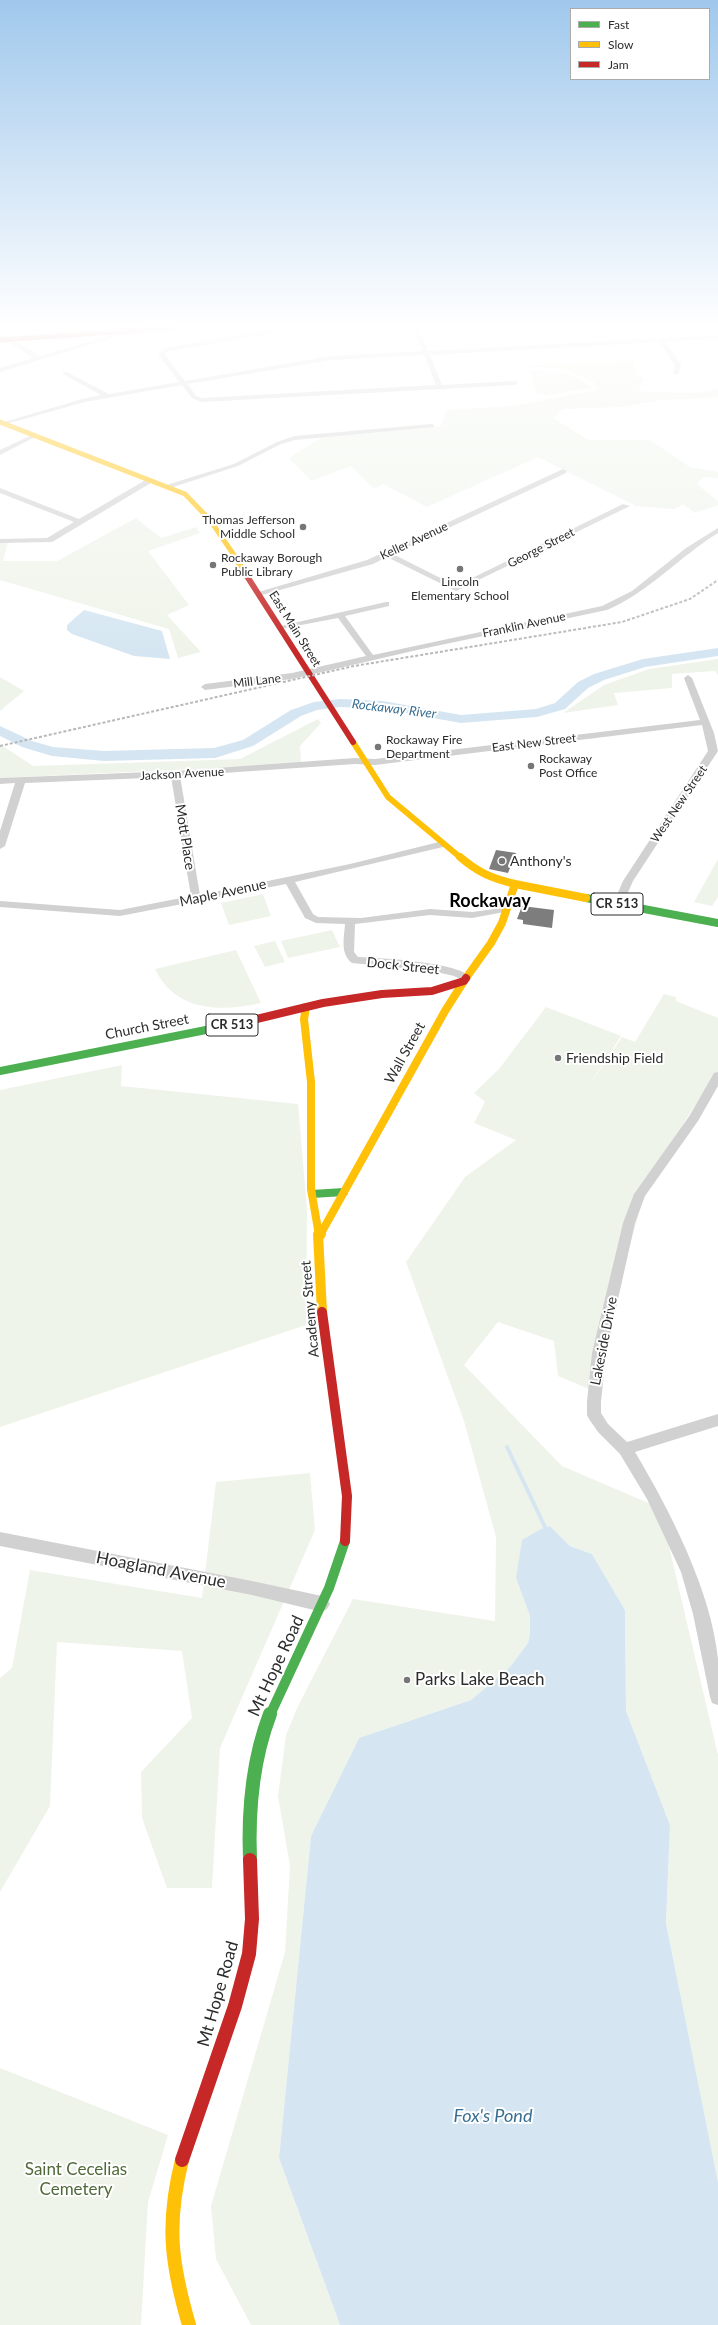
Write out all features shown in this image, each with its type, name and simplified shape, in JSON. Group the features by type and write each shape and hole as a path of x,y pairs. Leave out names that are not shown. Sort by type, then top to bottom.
{"street":[{"path":"0,453 35,436"},
{"name":"East Main Street","path":"37,436 152,480 190,497 206,515 259,593 334,715 388,797 443,844 484,875 515,884"},
{"path":"167,486 236,465 279,443 294,438 311,436"},
{"name":"Keller Avenue","path":"259,593 370,562 563,471"},
{"path":"0,541 49,540 152,480"},
{"path":"0,490 80,522"},
{"name":"George Street","path":"387,554 456,590 626,506"},
{"name":"Franklin Avenue","path":"308,673 616,604 642,589 700,542 718,530"},
{"path":"280,627 386,604"},
{"path":"340,615 371,658"},
{"name":"Mill Lane","path":"205,687 308,673"},
{"name":"West New Street","path":"618,904 628,881 713,751 710,733 704,722 688,678"},
{"name":"East New Street","path":"364,761 541,743 704,722"},
{"name":"Jackson Avenue","path":"0,781 175,774 364,761"},
{"name":"Mott Place","path":"175,774 196,899"},
{"path":"0,846 21,780"},
{"name":"Maple Avenue","path":"0,904 108,913 196,899 350,867 443,844"},
{"path":"288,879 312,919 350,921 430,912 472,915 506,909"},
{"name":"CR 513","path":"515,884 718,922"},
{"name":"Wall Street","path":"319,1237 450,1002 491,943 502,923 515,884"},
{"name":"Dock Street","path":"350,921 349,952 350,956 356,960 432,967 457,973 465,979"},
{"name":"Church Street","path":"0,1071 249,1021 343,999 432,991 465,979"},
{"path":"432,991 450,1002"},
{"name":"Academy Street","path":"306,1007 304,1020 311,1082 312,1194 319,1237 319,1272 323,1327 343,1460 348,1515 344,1548 322,1604"},
{"name":"Lakeside Drive","path":"718,1076 694,1118 640,1194 629,1223 598,1353 594,1402 594,1415 625,1449 655,1500 688,1571 701,1614 718,1697"},
{"path":"312,1194 344,1192"},
{"path":"625,1449 718,1420"},
{"name":"Hoagland Avenue","path":"0,1539 252,1588 322,1604"},
{"name":"Mt Hope Road","path":"189,2325 175,2279 170,2234 175,2186 234,2007 249,1953 252,1912 250,1796 251,1780 256,1756 266,1725 322,1604"}],"green space":[{"path":"323,436 583,436 589,440 650,440 690,467 718,472 718,478 703,477 697,484 718,501 718,505 695,513 683,504 674,509 636,506 538,457 427,507 383,484 374,489 351,466 311,481 289,458"},
{"path":"136,518 161,538 196,527 200,533 148,551 189,605 167,615 201,652 178,658 169,629 0,580 0,542 8,542 3,561 57,561"},
{"path":"718,659 718,675 715,671 672,674 672,688 614,693 618,705 563,713 604,685 649,669"},
{"path":"0,677 24,691 0,711"},
{"path":"318,719 321,723 300,746 301,764 0,778 0,744 33,766 240,759"},
{"path":"718,859 718,897 712,906 694,902"},
{"path":"263,894 271,916 229,925 221,903"},
{"path":"332,930 340,947 288,958 281,941"},
{"path":"275,941 285,962 265,967 254,946"},
{"path":"236,950 261,1003 230,1008 200,1006 175,994 164,983 155,969"},
{"path":"664,994 676,997 676,1001 718,1018 718,1071 650,1174 589,1389 558,1376 554,1341 498,1322 464,1365 562,1466 660,1508 718,1755 718,2182 666,1923 670,1825 626,1711 625,1610 592,1554 570,1546 550,1526 541,1529 516,1578 530,1616 530,1633 528,1643 510,1667 471,1700 359,1738 311,1836 279,2158 340,2325 251,2325 216,2259 211,2206 285,1952 290,1866 278,1796 286,1735 298,1706 353,1599 495,1621 496,1537 464,1421 406,1262 465,1177 516,1140 474,1123 485,1102 474,1093 499,1069 546,1007 621,1036 586,1090 622,1037 635,1042"},
{"path":"122,1065 121,1086 298,1104 307,1209 306,1325 0,1427 0,1090"},
{"path":"310,1473 315,1530 220,1748 212,1888 167,1888 142,1818 141,1772 192,1718 182,1651 57,1642 50,1806 0,1892 0,1678 12,1668 30,1570 202,1598 216,1482"},
{"name":"Saint Cecelias Cemetery","path":"0,2068 168,2135 148,2202 141,2325 0,2325"}],"water":[{"path":"84,610 162,631 170,659 134,656 72,634 67,630 67,625"},
{"name":"Fox's Pond","path":"550,1526 570,1546 592,1554 625,1610 626,1711 670,1825 666,1923 718,2182 718,2325 340,2325 279,2158 311,1836 359,1738 471,1700 510,1667 528,1643 530,1633 530,1616 516,1578 522,1540 541,1529"}],"building":[{"name":"Anthony's","path":"496,850 516,853 508,873 489,869"},
{"path":"522,906 554,910 552,928 523,924 523,920 517,919"}],"waterway":[{"name":"Rockaway River","path":"0,730 27,744 52,751 104,756 215,753 248,743 296,713 314,706 340,703 383,705 461,719 537,713 560,706 583,685 599,677 643,663 718,652"},
{"path":"507,1447 545,1527"}],"railway":[{"path":"0,746 354,666 622,622 690,599 718,580"}],"traffic: fast":[{"path":"586,898 718,923"},
{"path":"0,1071 236,1024"},
{"path":"312,1194 344,1192"},
{"path":"250,1860 249,1825 251,1792 256,1758 275,1702 319,1611 338,1565 345,1541"}],"traffic: slow":[{"path":"37,436 185,494 210,520 224,539 243,570"},
{"path":"353,742 388,797 477,871 491,878 515,884"},
{"path":"466,978 491,943 502,923 515,884 586,898"},
{"path":"319,1237 445,1011 464,981"},
{"path":"306,1007 304,1019 311,1082 311,1189 319,1237 322,1312"},
{"path":"182,2160 176,2183 171,2224 177,2281 189,2325"}],"traffic: jam":[{"path":"243,570 353,742"},
{"path":"236,1024 323,1003 382,994 432,991 464,981 466,978"},
{"path":"322,1312 347,1496 345,1541"},
{"path":"182,2160 235,2006 249,1954 252,1931 250,1860"}],"place":[{"name":"Thomas Jefferson Middle School","path":"303,527"},
{"name":"Rockaway Borough Public Library","path":"213,565"},
{"name":"Lincoln Elementary School","path":"460,569"},
{"name":"Rockaway Fire Department","path":"378,747"},
{"name":"Rockaway Post Office","path":"531,766"},
{"name":"Anthony's","path":"502,861"},
{"name":"Friendship Field","path":"558,1058"},
{"name":"Parks Lake Beach","path":"407,1680"}],"district":[{"name":"Rockaway","path":"490,901"}]}
